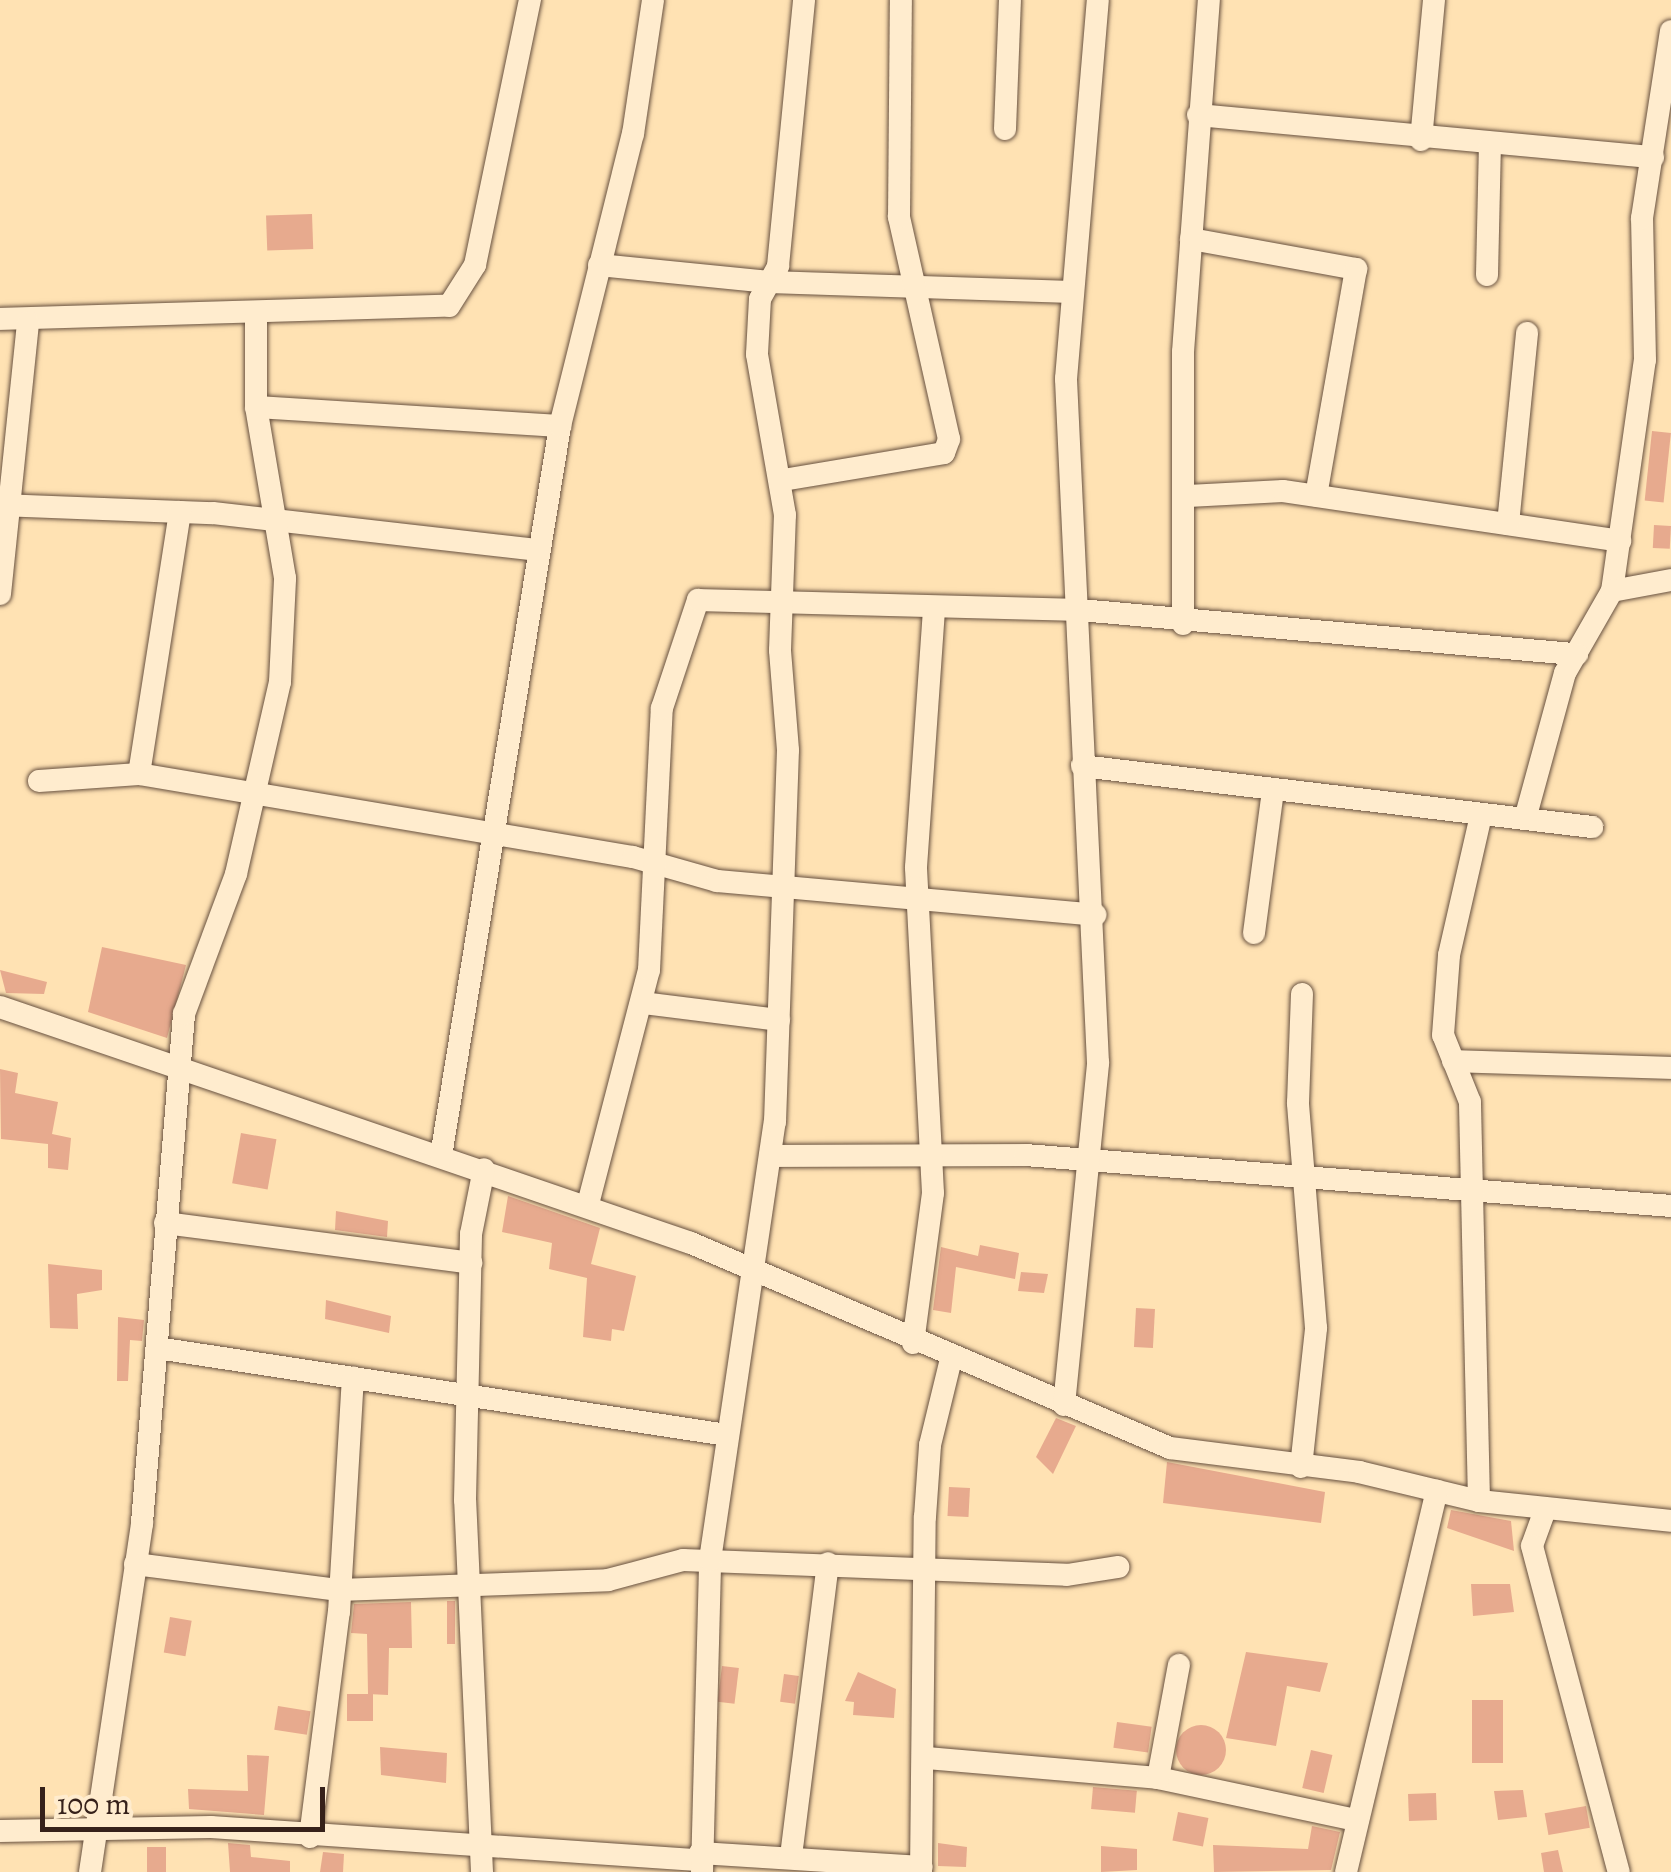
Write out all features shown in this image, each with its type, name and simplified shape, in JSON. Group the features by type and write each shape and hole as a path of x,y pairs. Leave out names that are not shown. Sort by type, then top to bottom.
{"street":[{"path":"0,319 28,322 256,317 292,305 449,306 459,297 495,187 530,0"},
{"path":"441,1156 498,833 560,426 600,265 652,0"},
{"path":"701,1862 710,1560 750,1270 770,1156 779,1020 783,480 758,354 769,282 778,266 804,0"},
{"path":"783,480 944,452 946,423 899,217 901,0"},
{"path":"1005,129 1010,0"},
{"path":"1064,1404 1094,1164 1095,915 1082,766 1080,610 1066,379 1098,0"},
{"path":"1183,624 1191,239 1209,0"},
{"path":"1420,140 1434,0"},
{"path":"1525,819 1577,654 1612,591 1645,360 1642,218 1666,110 1671,30"},
{"path":"1198,115 1420,140 1653,157"},
{"path":"1487,275 1490,146"},
{"path":"1191,239 1356,269 1316,496"},
{"path":"600,265 769,282 911,281 1072,292"},
{"path":"90,1872 135,1564 184,1014 256,795 280,682 285,578 256,407 256,317"},
{"path":"0,594 12,388 28,322"},
{"path":"1508,524 1526,333"},
{"path":"256,407 560,426"},
{"path":"1188,496 1316,496 1620,541"},
{"path":"6,506 180,512 539,550"},
{"path":"139,774 180,512"},
{"path":"1612,591 1671,580"},
{"path":"588,1204 642,1003 662,708 685,619 698,600 785,598 934,609 1080,610 1183,624 1284,624 1577,654"},
{"path":"913,1344 933,1193 925,1151 926,937 917,903 934,609"},
{"path":"1082,766 1274,792 1592,826"},
{"path":"39,781 139,774 498,833 782,889 1095,915"},
{"path":"1254,932 1274,792"},
{"path":"1479,1501 1470,1102 1443,1035 1449,955 1481,816"},
{"path":"1301,1467 1316,1328 1303,1172 1302,994"},
{"path":"642,1003 779,1020"},
{"path":"0,1007 588,1204 750,1270 913,1344 1170,1448 1301,1467 1479,1501 1671,1521"},
{"path":"1453,1061 1671,1068"},
{"path":"770,1156 925,1151 1094,1164 1303,1172 1671,1206"},
{"path":"482,1872 468,1395 470,1263 484,1169"},
{"path":"166,1223 470,1263"},
{"path":"157,1348 726,1435"},
{"path":"0,1831 96,1828 310,1837 701,1862 791,1856 921,1869 930,1446 951,1359"},
{"path":"310,1837 339,1590 353,1377"},
{"path":"1346,1872 1436,1491"},
{"path":"1545,1510 1533,1528 1536,1562 1619,1872"},
{"path":"135,1564 339,1590 608,1580 710,1560 828,1563 926,1572 1118,1567"},
{"path":"791,1856 828,1563"},
{"path":"1158,1778 1179,1665"},
{"path":"926,1758 1158,1778 1356,1820"}],"building":[{"path":"312,214 313,249 267,251 266,216"},
{"path":"1652,431 1671,433 1664,503 1645,501"},
{"path":"1654,525 1671,526 1670,549 1653,548"},
{"path":"102,947 186,965 167,1038 88,1012"},
{"path":"0,970 47,982 44,994 6,993"},
{"path":"0,1069 18,1073 15,1093 58,1102 52,1134 71,1138 68,1170 48,1168 48,1144 1,1139"},
{"path":"241,1133 276,1139 268,1189 232,1183"},
{"path":"508,1196 600,1228 591,1264 636,1276 624,1331 612,1329 611,1341 583,1337 587,1278 549,1269 552,1243 502,1232"},
{"path":"336,1211 388,1221 387,1237 335,1230"},
{"path":"980,1245 1019,1253 1015,1279 956,1267 951,1313 933,1310 941,1247 978,1256"},
{"path":"48,1264 102,1270 102,1290 77,1294 78,1329 50,1328"},
{"path":"1021,1272 1048,1274 1044,1293 1018,1291"},
{"path":"326,1300 391,1316 389,1333 325,1319"},
{"path":"1136,1308 1155,1309 1153,1348 1134,1347"},
{"path":"118,1317 144,1320 142,1341 130,1340 128,1381 117,1381"},
{"path":"1056,1418 1076,1426 1053,1474 1036,1457"},
{"path":"1167,1462 1325,1492 1321,1523 1163,1503"},
{"path":"949,1487 970,1488 968,1517 947,1516"},
{"path":"1451,1510 1511,1521 1514,1551 1447,1528"},
{"path":"1471,1584 1510,1584 1514,1612 1473,1616"},
{"path":"447,1601 455,1601 455,1644 447,1644"},
{"path":"411,1602 412,1648 389,1648 388,1695 368,1694 367,1634 351,1633 354,1604"},
{"path":"170,1617 192,1621 185,1656 164,1652"},
{"path":"1246,1652 1328,1663 1320,1692 1287,1686 1276,1746 1226,1738"},
{"path":"722,1666 739,1668 734,1704 718,1702"},
{"path":"858,1672 896,1689 894,1718 853,1715 854,1702 845,1701"},
{"path":"784,1674 799,1676 795,1704 780,1702"},
{"path":"347,1694 373,1694 373,1721 347,1721"},
{"path":"1472,1700 1503,1700 1503,1763 1472,1763"},
{"path":"278,1706 311,1711 307,1735 274,1730"},
{"path":"1117,1722 1152,1727 1148,1753 1113,1748"},
{"path":"1201,1725 1218,1733 1226,1750 1218,1767 1201,1775 1184,1767 1176,1750 1184,1733"},
{"path":"380,1747 447,1753 446,1783 381,1775"},
{"path":"1311,1750 1332,1755 1324,1793 1302,1788"},
{"path":"247,1755 269,1756 264,1815 189,1809 188,1789 248,1791"},
{"path":"1093,1787 1137,1791 1135,1813 1091,1809"},
{"path":"1523,1790 1527,1817 1498,1820 1494,1791"},
{"path":"1436,1793 1437,1820 1409,1821 1408,1794"},
{"path":"1586,1806 1590,1828 1548,1835 1545,1813"},
{"path":"1178,1812 1208,1818 1203,1846 1172,1840"},
{"path":"1312,1826 1340,1832 1331,1870 1214,1872 1213,1845 1308,1849"},
{"path":"228,1843 250,1845 251,1857 290,1861 290,1872 230,1872"},
{"path":"938,1843 967,1847 966,1867 938,1866"},
{"path":"1101,1846 1137,1849 1137,1870 1101,1872"},
{"path":"147,1847 166,1847 166,1872 147,1872"},
{"path":"1558,1850 1563,1872 1544,1872 1541,1853"},
{"path":"323,1852 344,1854 343,1872 320,1872"}]}
